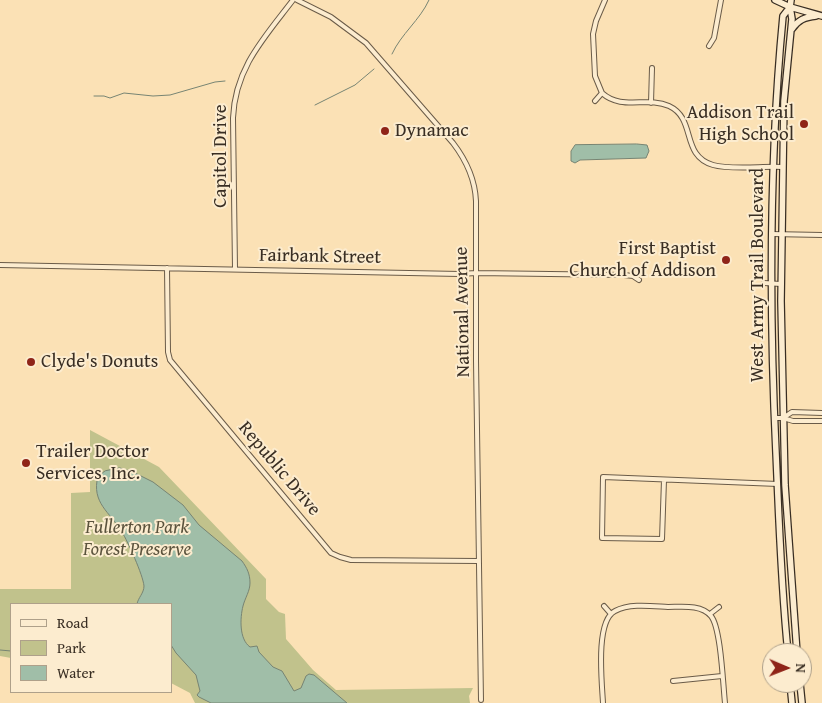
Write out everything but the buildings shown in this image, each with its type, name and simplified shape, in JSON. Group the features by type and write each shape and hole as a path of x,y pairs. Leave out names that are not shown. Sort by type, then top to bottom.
{"main road":[{"path":"775,0 790,3 822,16"},
{"name":"West Army Trail Boulevard","path":"790,3 792,19 784,101 781,284 785,485 797,643"},
{"name":"West Army Trail Boulevard","path":"787,643 781,585 771,346 771,283 776,100 783,16 790,3"},
{"path":"791,30 797,22 809,17 822,16"},
{"path":"776,100 784,101"},
{"path":"771,326 782,325"},
{"path":"771,346 782,346"},
{"path":"781,585 792,585"}],"street":[{"name":"Capitol Drive","path":"236,269 233,118 236,94 253,52 293,0"},
{"name":"National Avenue","path":"298,0 343,25 366,43 463,156 472,176 476,195 478,561 481,700"},
{"path":"605,0 593,34 595,76 602,93 621,102 669,106 678,112 686,124 689,140 694,152 706,162 720,166 782,167"},
{"path":"709,46 714,38 721,0"},
{"path":"651,103 652,68"},
{"path":"595,101 602,93"},
{"path":"772,234 822,235"},
{"name":"Fairbank Street","path":"0,265 633,276 639,280"},
{"name":"Republic Drive","path":"167,268 168,352 170,360 332,552 340,557 351,560 478,561"},
{"path":"764,283 781,284"},
{"path":"783,418 792,412 822,412"},
{"path":"774,418 822,421"},
{"path":"664,480 662,539 602,538 603,477 785,485"},
{"path":"604,606 611,614"},
{"path":"603,703 603,632 606,620 615,610 635,606 691,607 710,614 713,618 718,637 725,703"},
{"path":"710,614 719,607"},
{"path":"673,681 722,676"}],"green space":[{"name":"Fullerton Park Forest Preserve","path":"90,430 159,467 266,579 266,599 279,612 285,614 286,639 313,670 336,690 473,688 469,696 470,703 195,703 190,693 172,684 172,603 10,603 10,658 0,656 0,589 71,589 71,493 90,492"}],"water":[{"path":"575,145 647,145 649,151 646,158 580,160 575,163 571,161 571,151"},
{"path":"120,468 153,482 183,505 199,525 242,561 248,571 250,580 241,616 242,634 246,643 250,647 257,646 259,652 273,667 282,671 294,691 301,688 306,676 309,674 314,675 347,703 211,703 199,697 197,695 200,691 196,675 172,647 172,603 137,603 144,589 141,574 122,532 103,507 97,493 98,476 105,471"}],"waterway":[{"path":"392,54 429,0"},
{"path":"315,105 355,85 374,69"},
{"path":"94,96 110,98 124,93 153,96 170,95 225,81"},
{"path":"0,650 10,651"}],"place":[{"name":"Addison Trail High School","path":"804,124"},
{"name":"Dynamac","path":"385,131"},
{"name":"First Baptist Church of Addison","path":"726,260"},
{"name":"Clyde's Donuts","path":"31,362"},
{"name":"Trailer Doctor Services, Inc.","path":"26,463"}]}
